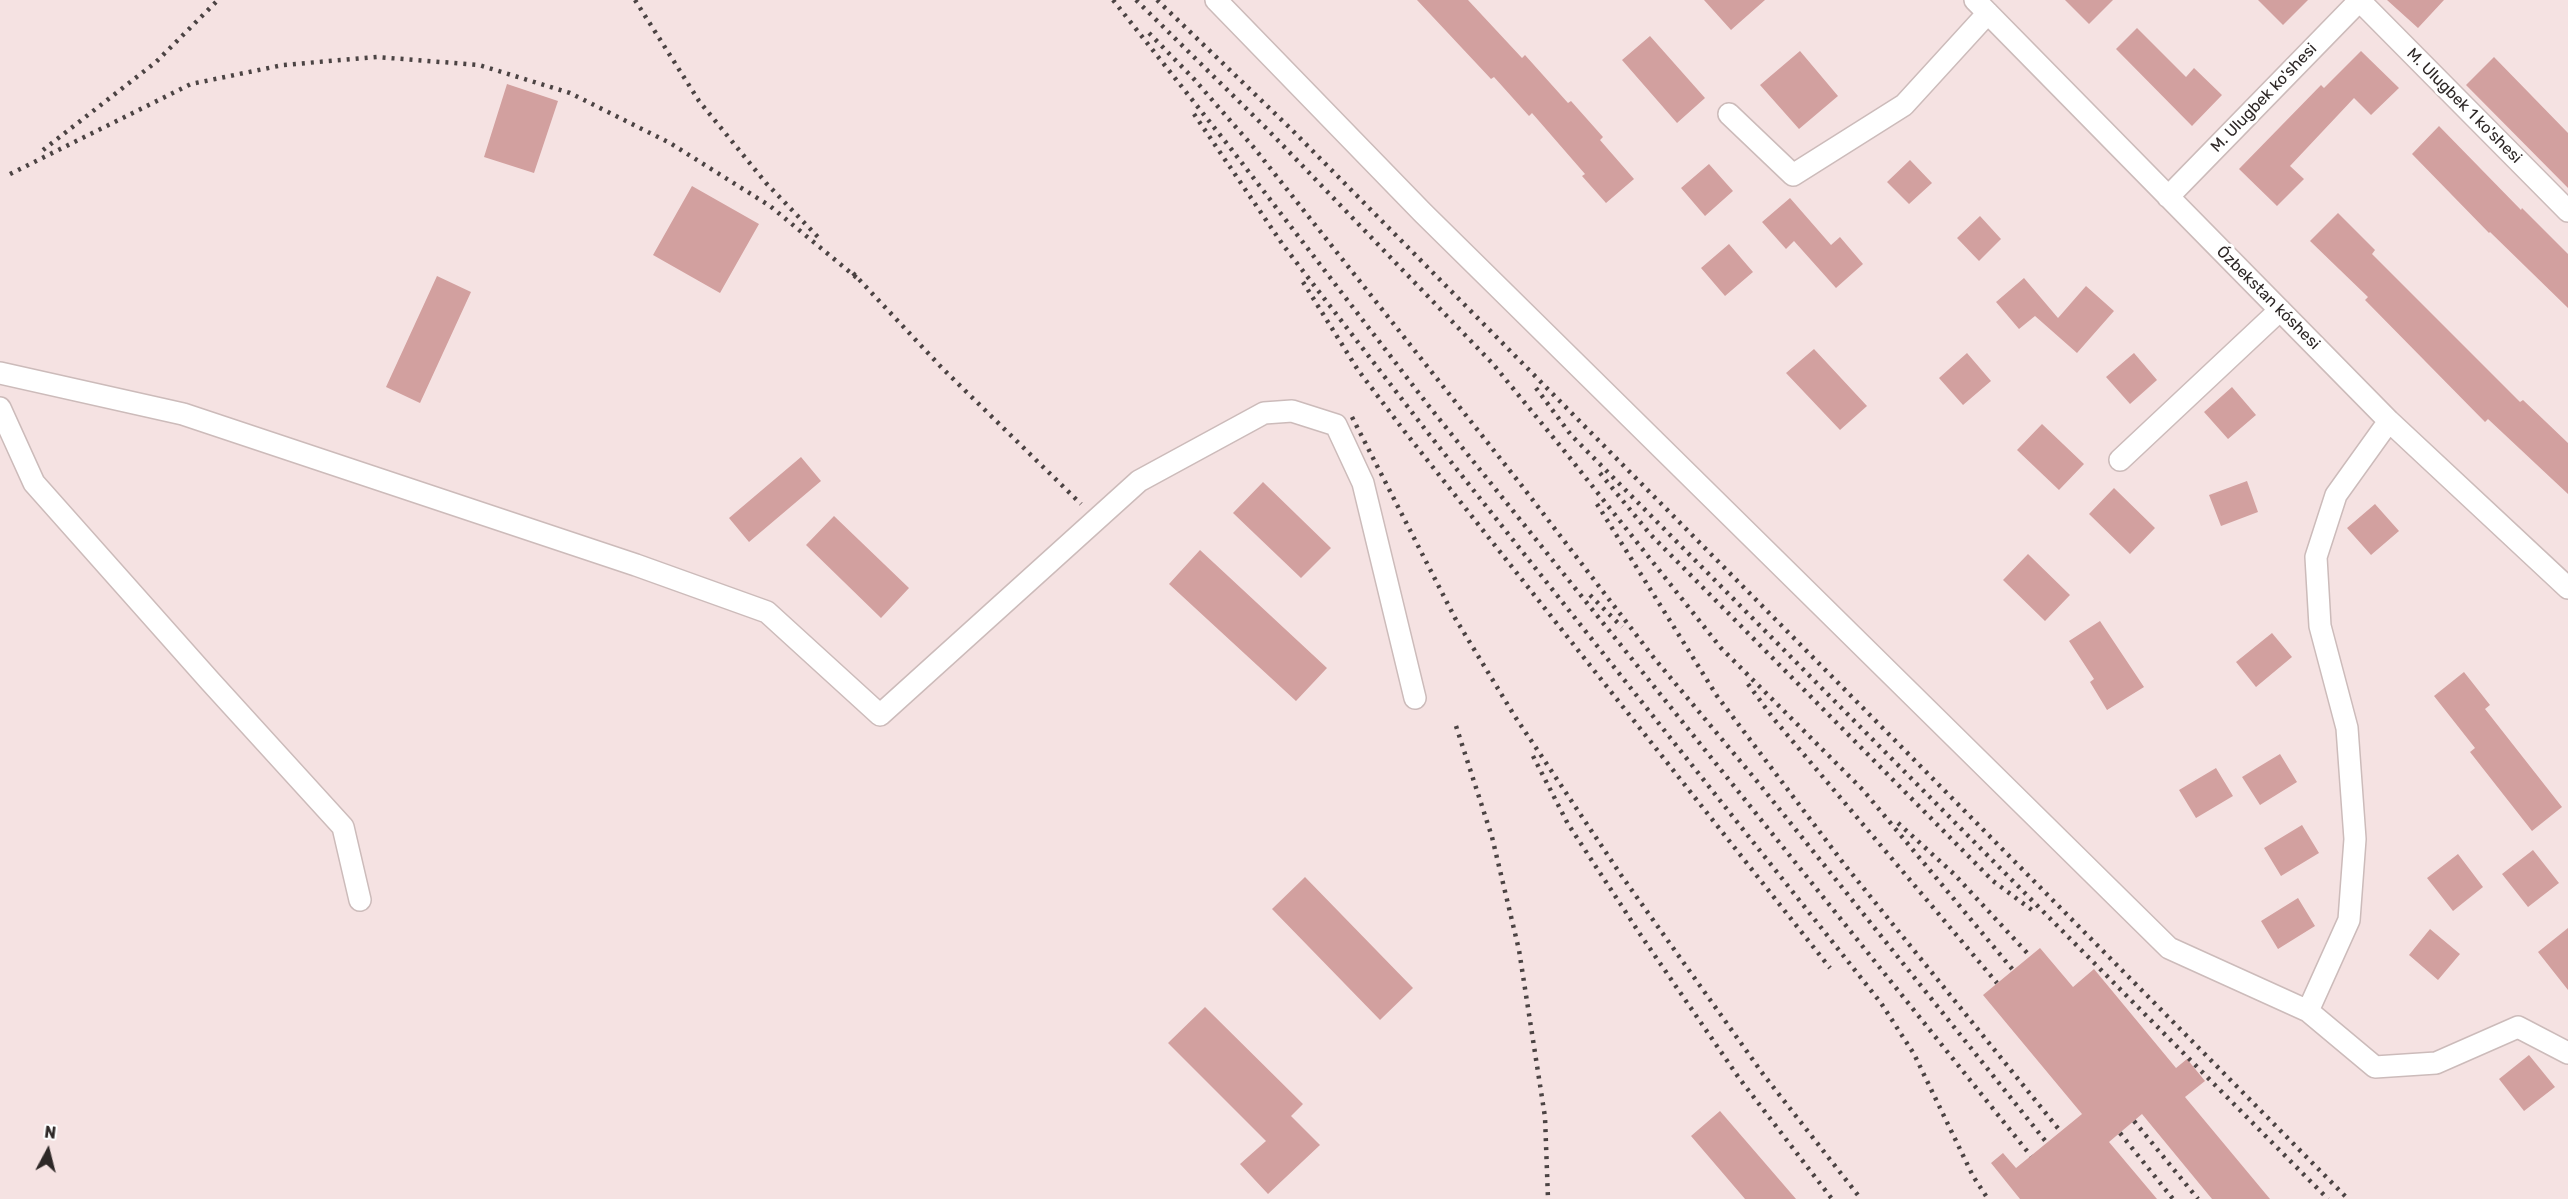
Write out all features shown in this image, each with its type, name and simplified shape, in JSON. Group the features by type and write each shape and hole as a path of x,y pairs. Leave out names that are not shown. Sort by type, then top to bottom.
{"street":[{"path":"1216,0 1432,221 2169,948 2308,1011 2375,1067 2436,1063 2518,1027 2568,1053"},
{"name":"M. Ulugbek ko'shesi","path":"2168,196 2360,0"},
{"name":"M. Ulugbek 1 ko'shesi","path":"2360,0 2568,211"},
{"path":"1729,114 1793,175 1904,105 1982,6"},
{"name":"Ózbekstan kóshesi","path":"1982,6 2389,421 2568,588"},
{"path":"2120,460 2280,310"},
{"path":"0,373 183,414 636,565 767,612 880,715 1139,481 1264,413 1292,411 1335,425 1363,483 1415,698"},
{"path":"0,408 34,483 210,681 344,827 360,900"},
{"path":"2308,1011 2349,920 2355,839 2347,728 2320,626 2316,557 2336,495 2389,421"}],"building":[{"path":"1417,0 1468,0 1522,58 1525,55 1568,103 1571,101 1603,137 1600,140 1634,179 1606,203 1582,176 1585,174 1532,113 1529,116 1494,77 1491,79"},
{"path":"1704,0 1765,0 1731,30"},
{"path":"2065,0 2113,0 2089,24"},
{"path":"2258,0 2308,0 2283,25"},
{"path":"2387,0 2444,0 2418,28"},
{"path":"2137,28 2186,77 2194,68 2222,95 2192,126 2116,49"},
{"path":"1650,36 1705,98 1677,123 1622,60"},
{"path":"1800,51 1838,96 1799,129 1760,85"},
{"path":"2361,51 2399,88 2371,115 2354,98 2290,166 2304,179 2277,206 2239,169 2321,85 2324,88"},
{"path":"2494,57 2568,133 2568,188 2466,85"},
{"path":"507,84 558,101 534,173 484,157"},
{"path":"2439,126 2521,210 2522,208 2568,254 2568,308 2489,233 2412,154"},
{"path":"1910,160 1932,183 1909,204 1887,182"},
{"path":"1709,164 1733,191 1705,216 1681,188"},
{"path":"692,186 759,224 720,293 653,255"},
{"path":"1790,198 1831,245 1840,237 1863,264 1836,288 1794,241 1786,249 1762,222"},
{"path":"2338,213 2375,250 2372,254 2520,402 2523,400 2568,443 2568,494 2488,419 2485,422 2365,300 2368,297 2310,241"},
{"path":"1980,216 2001,239 1979,261 1957,238"},
{"path":"1729,244 1753,272 1725,296 1701,268"},
{"path":"437,276 471,292 420,403 386,387"},
{"path":"2024,278 2058,318 2086,286 2114,311 2077,353 2035,316 2019,329 1996,302"},
{"path":"1814,349 1867,406 1840,430 1786,373"},
{"path":"1967,353 1991,381 1963,405 1939,378"},
{"path":"2134,353 2157,380 2130,404 2106,377"},
{"path":"2232,387 2256,415 2228,439 2204,412"},
{"path":"2042,424 2084,464 2059,490 2017,450"},
{"path":"801,457 821,481 749,542 729,518"},
{"path":"2247,481 2258,512 2221,526 2209,495"},
{"path":"1263,482 1331,548 1301,578 1233,513"},
{"path":"2114,488 2155,528 2130,554 2089,514"},
{"path":"2375,504 2399,531 2371,555 2347,528"},
{"path":"834,516 909,588 881,618 806,545"},
{"path":"1200,550 1327,668 1296,701 1169,584"},
{"path":"2028,554 2070,595 2045,621 2003,580"},
{"path":"2100,621 2144,687 2107,710 2090,682 2094,679 2069,641"},
{"path":"2272,633 2292,657 2256,687 2236,662"},
{"path":"2464,672 2490,705 2485,709 2562,807 2532,831 2470,752 2475,748 2434,696"},
{"path":"2280,754 2297,782 2260,805 2242,777"},
{"path":"2216,768 2233,796 2196,818 2179,790"},
{"path":"2302,825 2319,853 2281,876 2264,848"},
{"path":"2533,850 2559,883 2528,907 2502,874"},
{"path":"2458,854 2483,887 2453,911 2427,878"},
{"path":"1305,877 1413,988 1380,1020 1272,909"},
{"path":"2298,898 2315,926 2278,949 2261,921"},
{"path":"2568,928 2568,990 2538,952"},
{"path":"2430,929 2460,954 2438,980 2409,955"},
{"path":"2040,948 2073,987 2094,969 2176,1068 2187,1059 2205,1081 2185,1097 2270,1199 2212,1199 2142,1114 2109,1142 2157,1199 2020,1199 1991,1163 2003,1153 2016,1168 2082,1114 1983,995"},
{"path":"1205,1007 1303,1104 1291,1116 1320,1145 1268,1194 1240,1164 1266,1141 1168,1043"},
{"path":"2529,1055 2555,1087 2524,1111 2499,1079"},
{"path":"1720,1111 1796,1199 1745,1199 1691,1136"}],"railway":[{"path":"43,150 156,62 218,0"},
{"path":"635,0 699,101 766,183 818,237"},
{"path":"1113,0 1232,150 1428,405 2031,1156"},
{"path":"1136,0 1267,129 1493,364 1721,648 1863,790 2013,970"},
{"path":"1157,0 1290,128 2348,1199"},
{"path":"1149,33 1193,78 1255,149 1522,486 1654,658 1756,780 2047,1143"},
{"path":"10,174 191,84 283,65 377,57 479,65 570,93 670,143 770,206 857,278"},
{"path":"1194,114 1283,245 1428,433 1881,1003 1914,1054 1973,1176 1988,1199"},
{"path":"853,273 942,368 1081,504"},
{"path":"1303,282 1358,370 1405,432 1830,968"},
{"path":"1536,388 1571,435 2328,1199"},
{"path":"1352,417 1455,618 1514,715 1621,875 1763,1074 1861,1199"},
{"path":"1600,473 1650,534 1993,881 2032,910"},
{"path":"1597,504 1717,696 1844,864 2061,1132"},
{"path":"1590,595 1622,627"},
{"path":"1748,684 1773,718 1997,983"},
{"path":"1456,726 1492,837 1519,950 1545,1117 1548,1199"},
{"path":"1533,756 1568,824 1642,937 1739,1078 1832,1199"},
{"path":"1898,823 1954,874 2030,956"},
{"path":"2134,1121 2198,1199"},
{"path":"2120,1133 2173,1199"}]}
